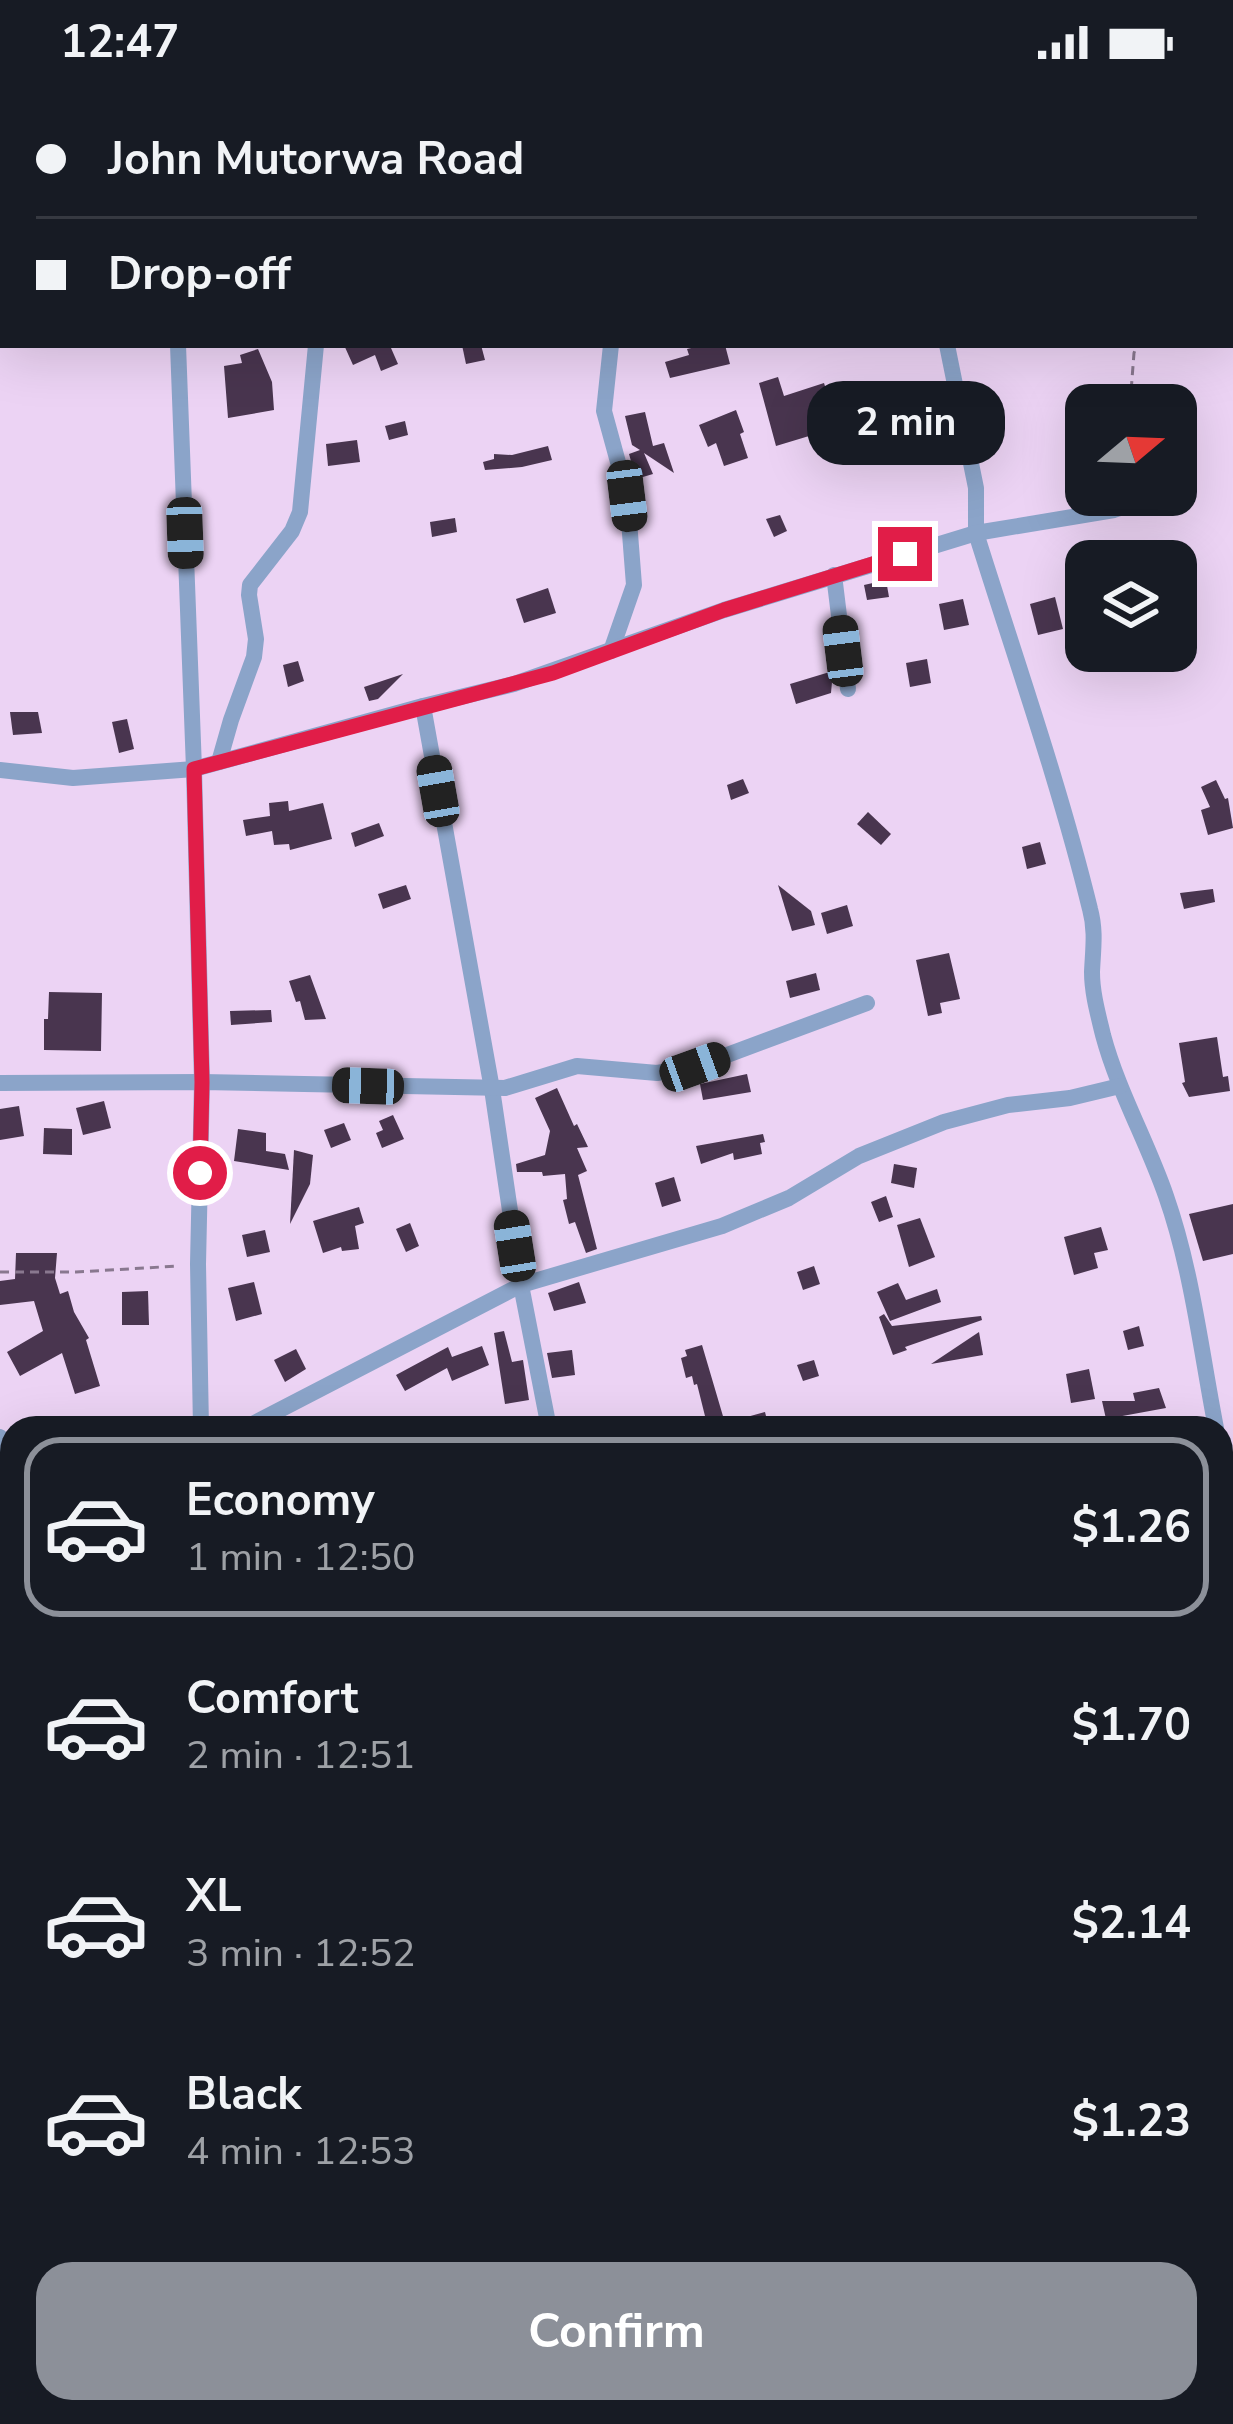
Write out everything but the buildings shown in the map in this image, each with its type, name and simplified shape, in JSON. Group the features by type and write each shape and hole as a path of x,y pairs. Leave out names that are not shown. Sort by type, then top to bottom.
{"street":[{"path":"178,348 202,1082 201,1416"},
{"path":"219,762 254,657 250,585 292,531 300,512 316,348"},
{"path":"611,348 604,411 627,496 634,585 611,651"},
{"path":"948,348 976,488 976,533 1092,913 1096,1004 1120,1086 1166,1194 1184,1255 1214,1416"},
{"path":"0,770 73,778 194,769 514,684 834,574 976,533 1078,516"},
{"path":"834,574 848,689"},
{"path":"423,706 547,1416"},
{"path":"0,1083 506,1088 577,1066 657,1073 695,1067 867,1003"},
{"path":"271,1416 521,1285 722,1226 789,1198 859,1156 944,1122 1120,1086"}],"path":[{"path":"1131,384 1136,348"},
{"path":"0,1271 76,1272 198,1264"}],"route":[{"path":"200,1173 194,769 553,673 724,610 905,554"}]}
